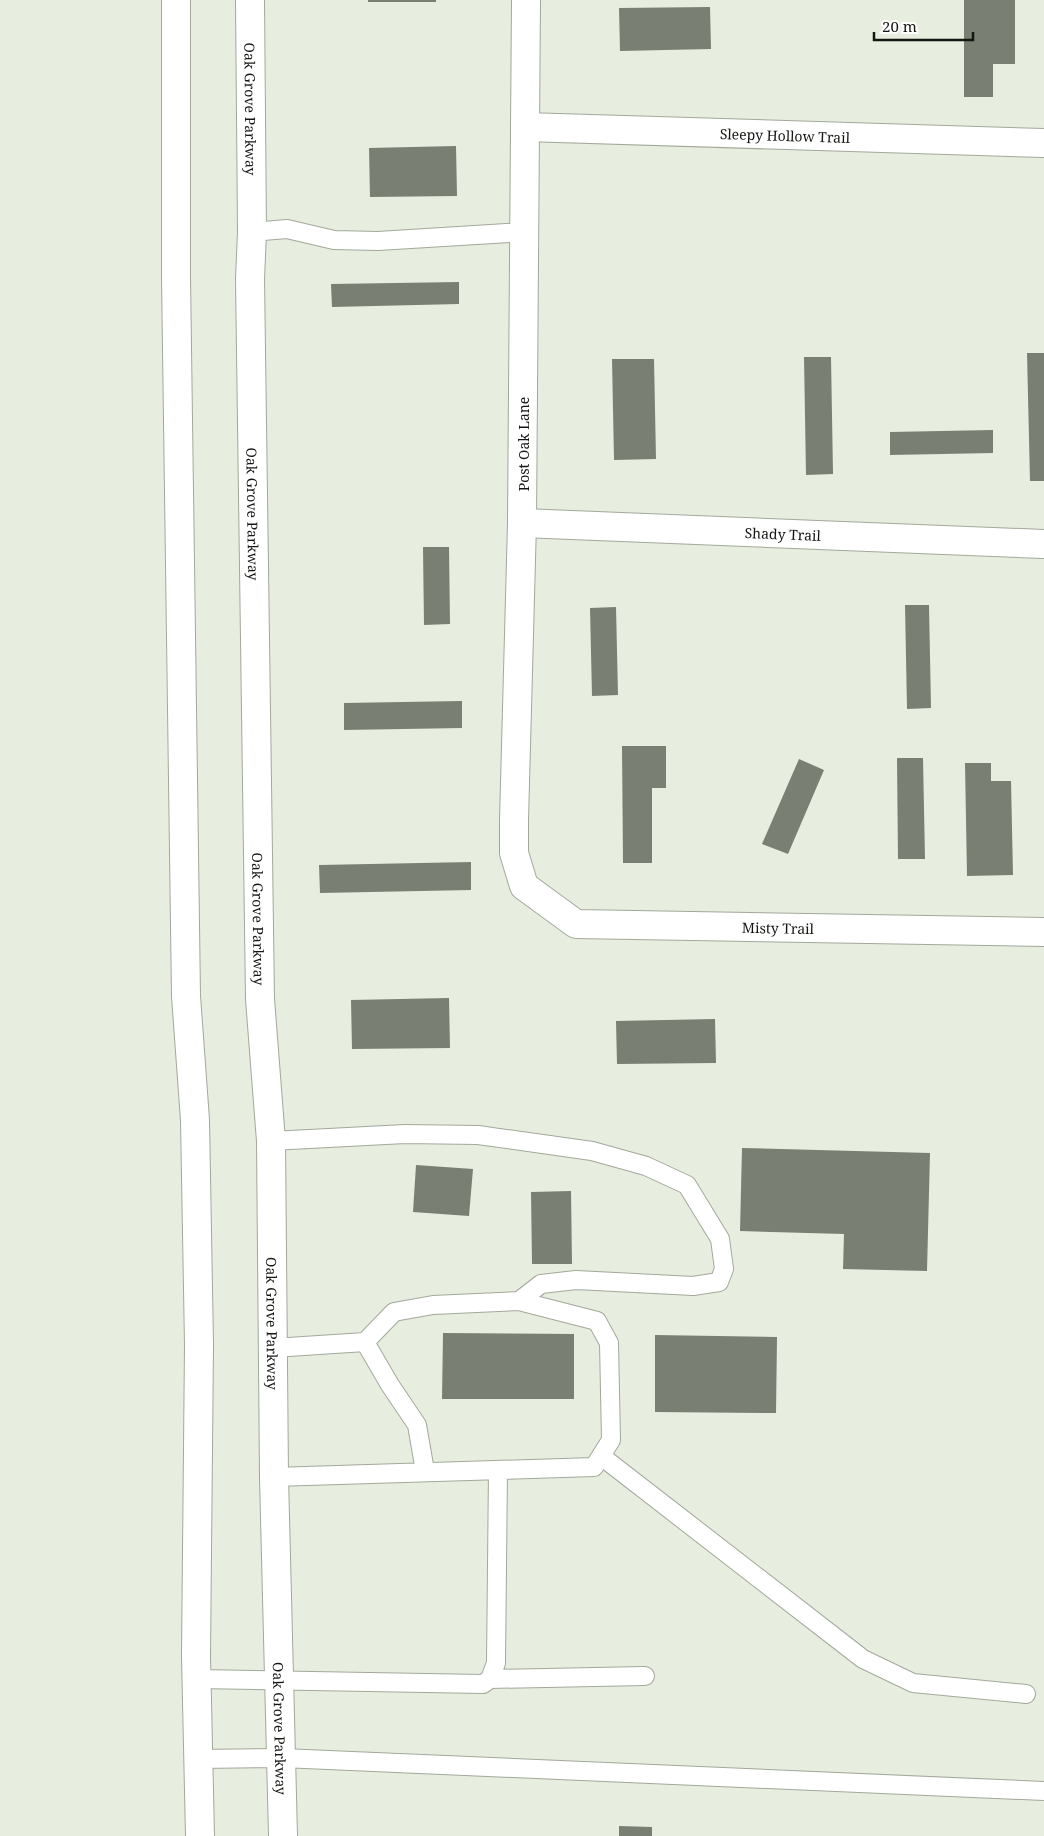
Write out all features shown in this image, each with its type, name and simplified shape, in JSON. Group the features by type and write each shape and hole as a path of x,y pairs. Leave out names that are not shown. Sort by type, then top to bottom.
{"main road":[{"path":"176,0 176,267 186,996 195,1120 199,1345 197,1680 200,1836"},
{"name":"Oak Grove Parkway","path":"250,0 252,232 250,279 260,999 271,1141 274,1477 283,1836"},
{"name":"Post Oak Lane","path":"524,886 514,853 514,820 522,523 526,0"},
{"name":"Sleepy Hollow Trail","path":"525,127 1044,143"},
{"name":"Shady Trail","path":"522,523 1044,544"},
{"name":"Misty Trail","path":"524,886 576,924 1044,932"}],"lane":[{"path":"252,232 287,229 334,240 378,241 524,232"},
{"path":"271,1141 406,1134 478,1134 592,1151 646,1166 687,1185 720,1239 724,1269 719,1282 693,1286 576,1280 541,1284 519,1301"},
{"path":"273,1348 365,1342 394,1312 434,1305 519,1301 596,1321 609,1343 611,1440 594,1467 274,1477"},
{"path":"365,1342 390,1385 417,1425 425,1472"},
{"path":"601,1456 863,1659 913,1684 1026,1694"},
{"path":"197,1680 483,1684 490,1679 496,1663 498,1470"},
{"path":"490,1679 645,1676"},
{"path":"199,1759 282,1758 1044,1791"}],"building":[{"path":"368,0 436,0 436,2 368,2"},
{"path":"964,0 1015,0 1015,64 993,64 993,97 964,97"},
{"path":"710,7 711,49 620,51 619,8"},
{"path":"456,146 457,196 370,197 369,148"},
{"path":"459,282 459,304 332,307 331,284"},
{"path":"1027,353 1044,353 1044,481 1030,481"},
{"path":"804,357 831,357 833,474 806,475"},
{"path":"612,359 654,359 656,459 614,460"},
{"path":"993,430 993,453 890,455 890,432"},
{"path":"423,547 449,547 450,624 424,625"},
{"path":"905,605 929,605 931,708 907,709"},
{"path":"616,607 618,695 592,696 590,608"},
{"path":"462,701 462,728 344,730 344,703"},
{"path":"622,746 666,746 666,788 652,788 652,863 623,863"},
{"path":"897,758 923,758 925,859 898,859"},
{"path":"799,759 824,770 788,854 762,844"},
{"path":"965,763 991,763 991,781 1011,781 1013,875 967,876"},
{"path":"471,862 471,890 320,893 319,865"},
{"path":"449,998 450,1048 352,1049 351,1000"},
{"path":"715,1019 716,1063 617,1064 616,1021"},
{"path":"742,1148 930,1153 927,1271 843,1269 844,1234 740,1231"},
{"path":"416,1165 473,1169 469,1216 413,1212"},
{"path":"571,1191 572,1264 532,1264 531,1192"},
{"path":"443,1333 574,1334 574,1399 442,1399"},
{"path":"655,1335 777,1337 776,1413 655,1412"},
{"path":"619,1826 652,1827 652,1836 619,1836"}]}
